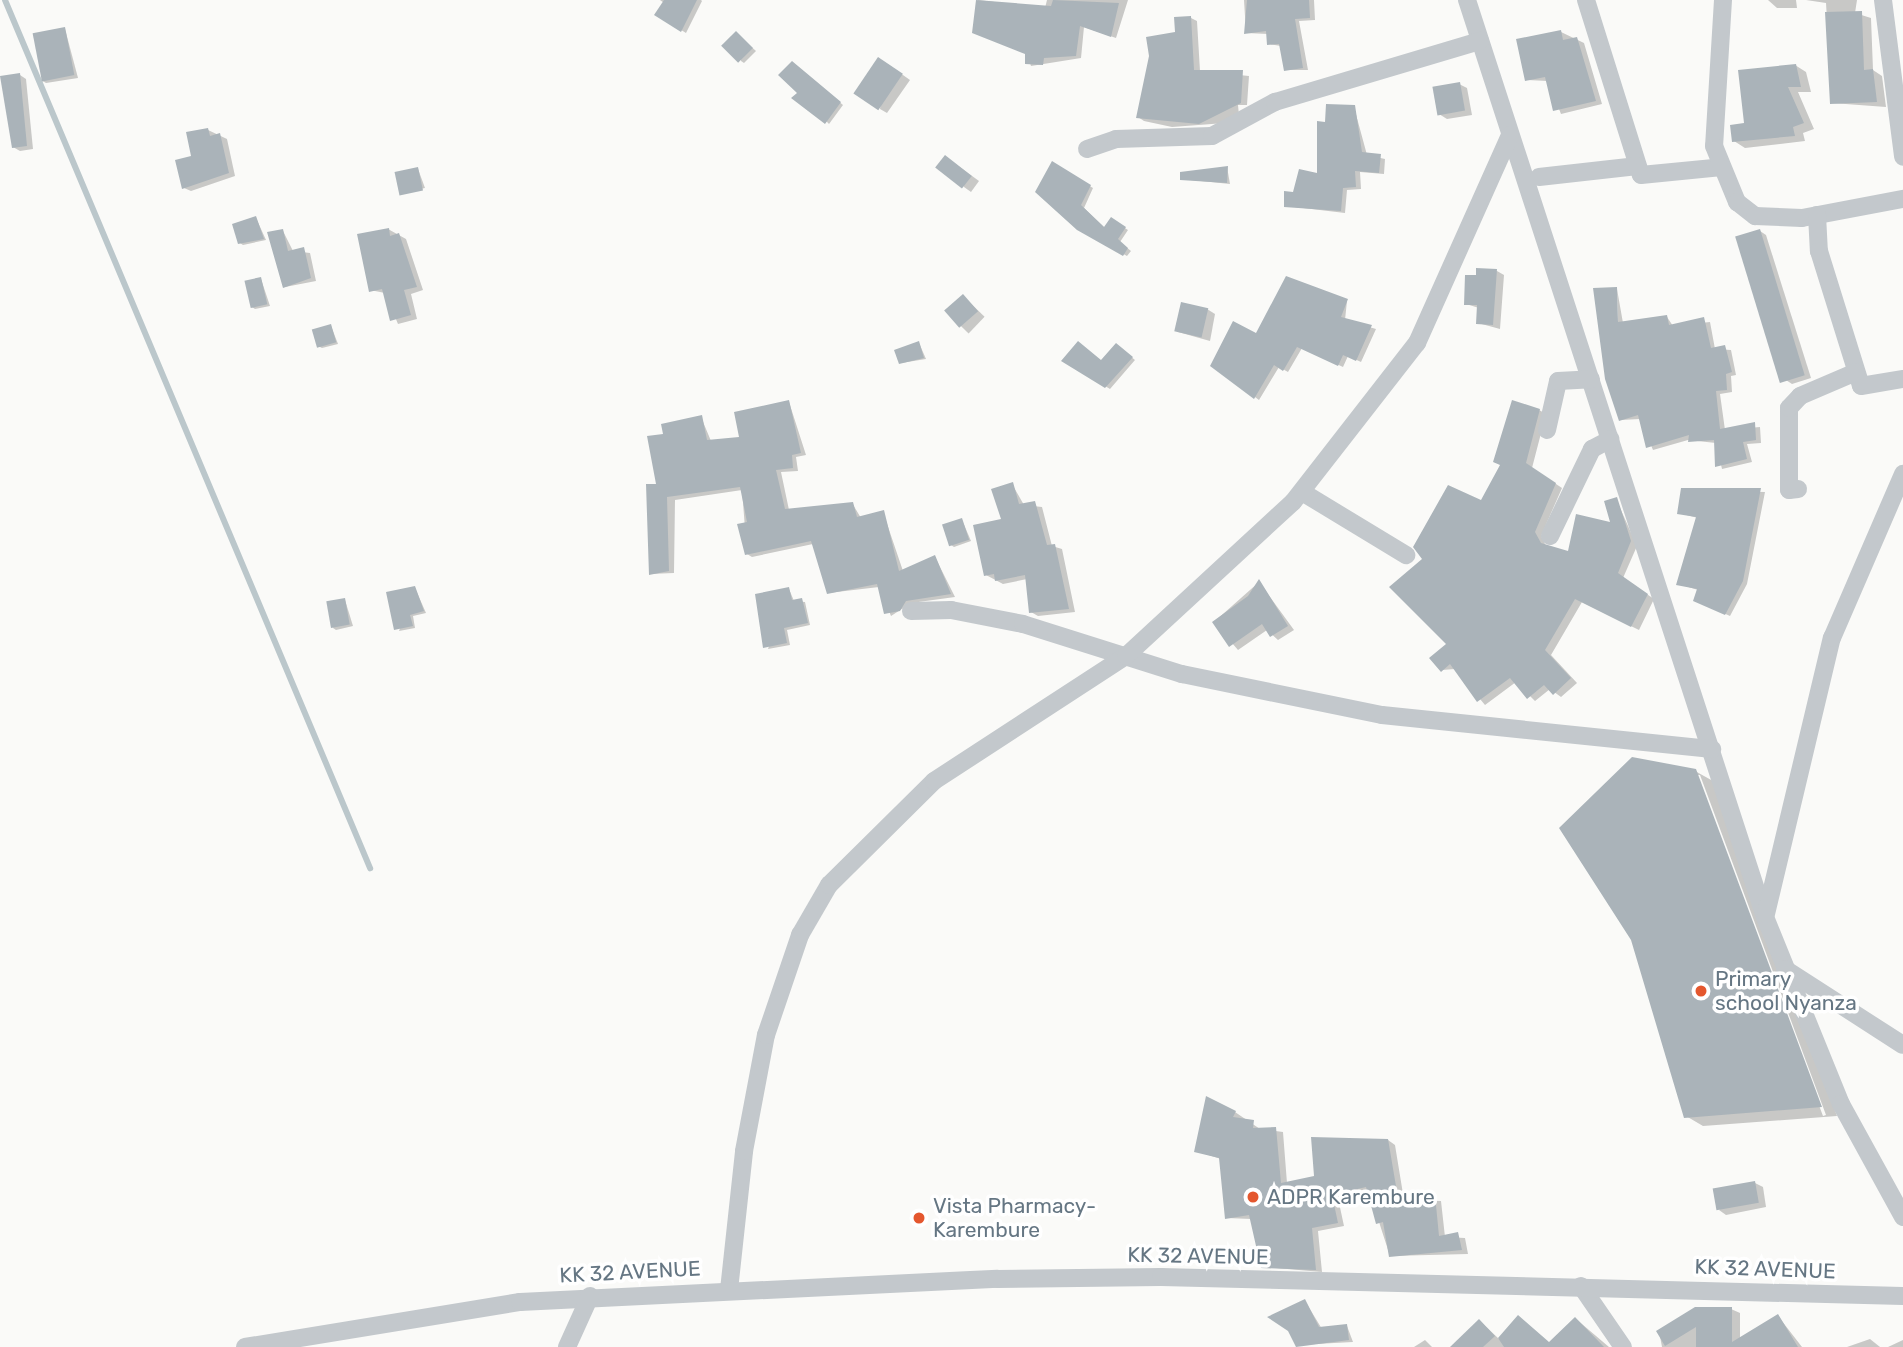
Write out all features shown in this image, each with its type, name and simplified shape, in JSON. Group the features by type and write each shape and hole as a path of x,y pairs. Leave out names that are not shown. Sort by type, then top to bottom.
{"street":[{"path":"1467,0 1765,917 1841,1104 1903,1217"},
{"path":"1586,0 1640,175 1722,167"},
{"path":"1723,0 1713,108 1722,167 1737,202 1755,216 1817,215 1903,199"},
{"path":"1883,0 1903,157"},
{"path":"1087,149 1116,139 1212,136 1275,102 1480,41"},
{"path":"729,1290 744,1151 766,1035 800,935 829,886 934,781 1126,656 1302,492 1433,315 1479,194 1510,135"},
{"path":"1539,177 1637,166"},
{"path":"1817,215 1819,251 1861,386 1903,379"},
{"path":"1798,489 1789,490 1789,408 1800,396 1856,372"},
{"path":"1547,430 1558,381 1591,379"},
{"path":"1550,536 1592,449 1611,439"},
{"path":"1765,917 1832,638 1903,474"},
{"path":"1302,492 1406,555"},
{"path":"911,611 974,614 1126,656 1382,715 1712,749"},
{"path":"1784,969 1903,1045"},
{"name":"KK 32 AVENUE","path":"245,1347 590,1296 1066,1277 1581,1286 1903,1296"},
{"path":"1581,1286 1623,1347"},
{"path":"567,1347 590,1296"}],"building":[{"path":"664,0 697,0 681,32 654,15"},
{"path":"976,0 1051,6 1053,0 1119,3 1111,37 1080,26 1076,56 1044,58 1043,65 1025,64 1025,54 972,33"},
{"path":"1247,0 1309,0 1310,18 1295,19 1303,68 1284,71 1279,44 1267,45 1266,31 1244,34"},
{"path":"1862,11 1864,70 1873,69 1877,102 1830,104 1825,12"},
{"path":"1191,16 1194,70 1243,70 1241,103 1199,124 1136,118 1149,56 1146,37 1175,32 1174,17"},
{"path":"65,27 74,75 42,81 33,33"},
{"path":"1561,30 1563,40 1577,37 1596,101 1553,111 1545,77 1525,81 1516,39"},
{"path":"736,31 753,48 738,63 721,46"},
{"path":"878,57 903,74 878,110 853,93"},
{"path":"792,61 841,102 825,124 791,98 797,93 778,75"},
{"path":"1796,64 1801,87 1788,87 1804,123 1793,127 1795,136 1732,142 1730,125 1744,123 1738,70"},
{"path":"20,73 27,146 12,148 0,76"},
{"path":"1460,82 1465,111 1437,115 1432,87"},
{"path":"1326,104 1355,105 1362,152 1381,154 1379,173 1355,171 1356,187 1343,188 1341,211 1284,207 1284,191 1293,192 1299,169 1317,173 1317,121 1325,122"},
{"path":"208,128 210,136 220,133 229,173 182,189 175,160 191,156 186,132"},
{"path":"945,155 972,176 962,189 935,168"},
{"path":"1052,161 1091,185 1081,205 1104,227 1111,217 1126,227 1118,239 1128,248 1123,256 1077,230 1035,192"},
{"path":"1228,166 1227,183 1180,180 1180,172"},
{"path":"418,167 423,190 400,195 395,172"},
{"path":"256,216 264,239 238,244 232,224"},
{"path":"389,228 390,236 399,233 417,287 404,290 411,315 390,321 382,289 369,292 357,234"},
{"path":"283,229 288,251 304,247 311,278 283,288 267,232"},
{"path":"1760,229 1805,375 1780,383 1735,237"},
{"path":"1476,268 1497,269 1493,325 1476,324 1477,305 1464,305 1465,275 1476,275"},
{"path":"1286,276 1348,299 1341,317 1372,325 1356,361 1343,355 1338,366 1297,347 1283,371 1274,365 1254,399 1210,366 1233,321 1256,333"},
{"path":"261,277 267,304 251,308 244,281"},
{"path":"1617,287 1618,322 1667,315 1669,325 1704,317 1711,348 1725,345 1732,372 1726,374 1727,390 1716,391 1720,429 1755,422 1756,440 1743,442 1747,459 1715,467 1714,440 1688,442 1689,435 1646,448 1638,415 1619,421 1605,379 1593,288"},
{"path":"963,294 978,311 959,328 944,310"},
{"path":"1181,302 1208,308 1202,338 1174,331"},
{"path":"331,324 336,342 317,348 312,330"},
{"path":"919,341 924,358 899,364 894,350"},
{"path":"1078,341 1101,360 1116,343 1133,357 1105,388 1061,361"},
{"path":"789,400 801,453 792,455 793,468 776,470 785,509 853,502 857,517 884,510 899,571 935,555 951,594 906,601 900,611 884,614 877,584 827,594 811,541 745,555 737,524 747,522 740,487 667,497 669,571 649,575 646,484 656,484 647,436 663,434 661,424 702,415 707,440 739,437 734,412"},
{"path":"1512,400 1540,409 1526,463 1556,483 1535,532 1541,543 1568,551 1576,514 1610,522 1604,501 1617,497 1631,541 1618,573 1648,594 1631,627 1575,599 1545,650 1571,678 1553,695 1544,685 1527,699 1510,678 1477,702 1450,664 1441,672 1429,658 1446,644 1389,587 1422,559 1413,547 1448,485 1481,500 1500,465 1493,462"},
{"path":"1013,482 1019,504 1035,501 1047,545 1055,544 1069,609 1029,613 1025,575 995,581 994,574 984,576 973,525 1001,519 991,489"},
{"path":"1681,488 1761,488 1743,581 1725,615 1693,601 1697,589 1676,585 1696,517 1677,514"},
{"path":"962,518 969,540 949,546 942,524"},
{"path":"1259,579 1288,626 1270,637 1262,624 1229,647 1212,622 1248,596"},
{"path":"415,586 424,611 410,615 413,626 394,630 386,592"},
{"path":"789,587 792,600 802,598 808,623 784,628 787,643 763,648 755,594"},
{"path":"345,598 350,625 331,628 326,601"},
{"path":"1632,757 1696,769 1822,1107 1684,1118 1631,940 1559,828"},
{"path":"1206,1096 1236,1111 1233,1117 1254,1120 1253,1128 1276,1127 1281,1183 1314,1176 1311,1137 1388,1139 1398,1198 1435,1195 1439,1236 1458,1232 1462,1250 1389,1257 1383,1222 1376,1224 1366,1187 1332,1195 1338,1223 1312,1228 1316,1270 1261,1268 1249,1215 1225,1219 1219,1158 1194,1152"},
{"path":"1755,1181 1759,1203 1716,1210 1713,1188"},
{"path":"1305,1299 1319,1327 1347,1324 1349,1340 1296,1347 1288,1331 1267,1317"},
{"path":"1695,1307 1732,1307 1732,1342 1778,1314 1798,1347 1696,1347 1696,1327 1665,1346 1656,1331"},
{"path":"1518,1315 1549,1342 1575,1317 1604,1347 1504,1347 1498,1338"},
{"path":"1479,1319 1495,1336 1483,1347 1450,1347"}],"waterway":[{"path":"5,0 370,868"}],"place":[{"name":"Primary school Nyanza","path":"1701,991"},
{"name":"ADPR Karembure","path":"1253,1197"},
{"name":"Vista Pharmacy- Karembure","path":"919,1218"}]}
